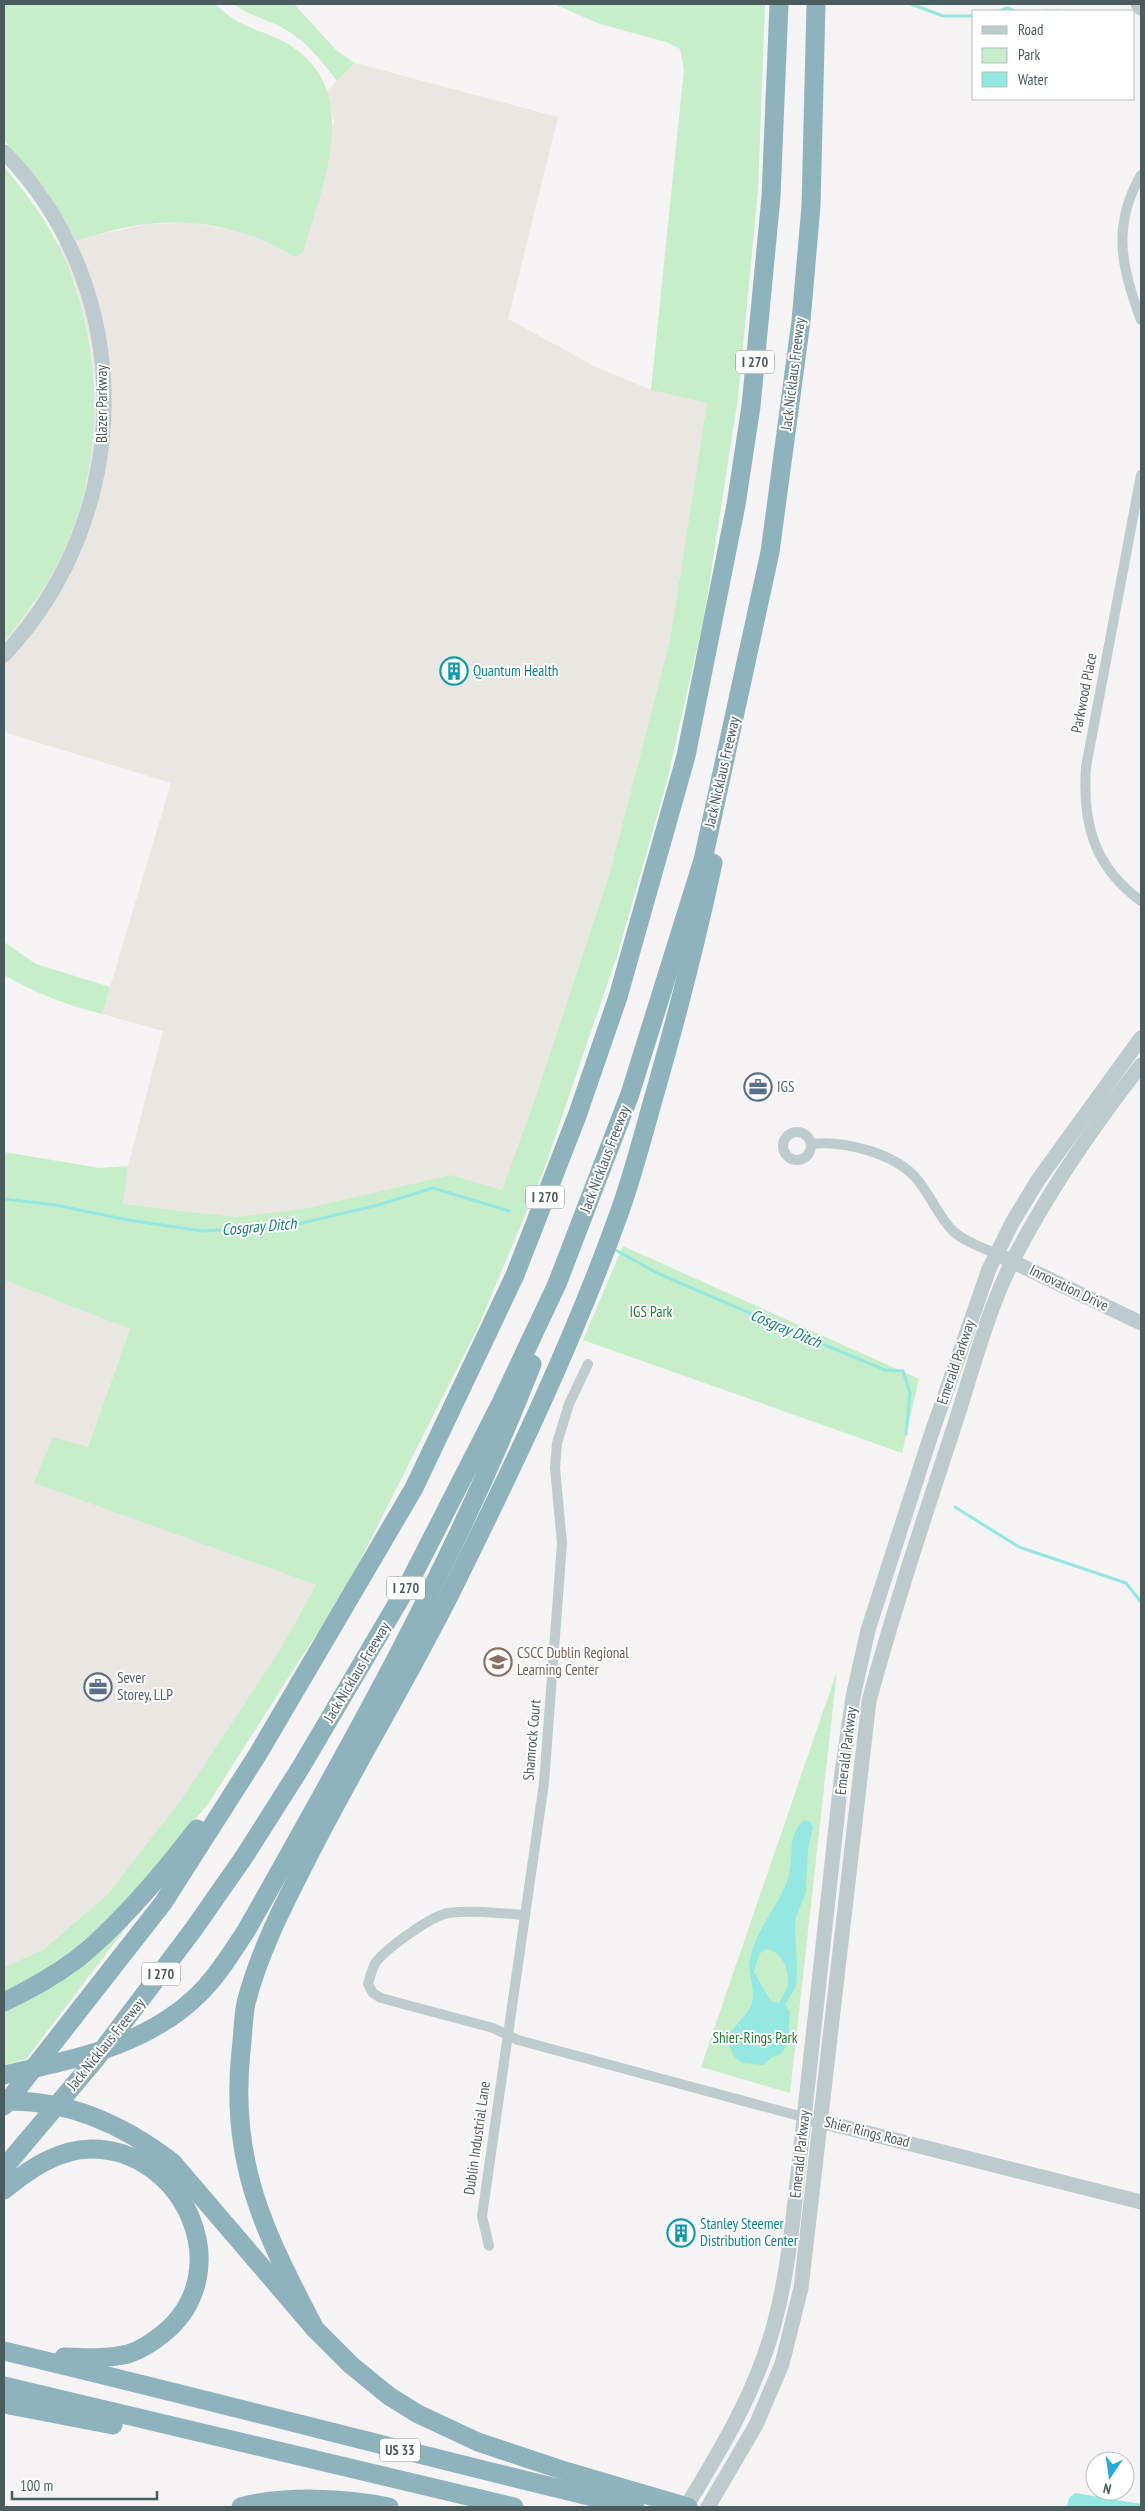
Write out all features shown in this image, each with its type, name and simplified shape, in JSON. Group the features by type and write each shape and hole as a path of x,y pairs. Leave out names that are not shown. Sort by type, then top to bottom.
{"highway":[{"name":"I 270","path":"4,2106 163,1903 269,1734 414,1488 515,1275 577,1116 624,978 686,756 736,505 751,406 771,197 779,4"},
{"name":"Jack Nicklaus Freeway","path":"4,2168 95,2060 156,1981 244,1857 301,1767 416,1570 501,1403 557,1284 630,1094 703,860 770,552 801,321 811,206 816,4"},
{"path":"315,2329 274,2250 249,2182 240,2131 238,2079 246,2004 272,1928 325,1823 396,1696 449,1595 499,1492 556,1368 596,1274 622,1205 665,1056 701,918 738,748 770,552"},
{"path":"4,2075 112,2048 148,2033 176,2014 201,1992 225,1964 251,1922 382,1687 482,1485 556,1303 587,1208"},
{"path":"4,2002 33,1988 77,1958 121,1916 186,1843 269,1734"},
{"path":"4,2101 45,2104 80,2111 113,2124 144,2141 172,2162 315,2329 351,2365 389,2396 478,2442 562,2470 687,2507"},
{"path":"4,2190 35,2167 65,2153 89,2149 113,2150 135,2158 158,2172 178,2193 193,2218 199,2249 197,2278 188,2304 174,2324 152,2343 129,2353 100,2358 6,2352"},
{"name":"US 33","path":"6,2352 198,2397 486,2472 635,2507"},
{"name":"US 33","path":"4,2386 514,2507"},
{"path":"4,2404 369,2473"},
{"path":"241,2507 286,2500 372,2504 389,2507"}],"main road":[{"path":"1138,4 1141,8"},
{"name":"Blazer Parkway","path":"4,152 46,204 78,265 98,333 105,415 96,480 80,536 63,572 39,612 4,656"},
{"name":"Emerald Parkway","path":"687,2507 737,2420 764,2357 775,2322 789,2254 842,1772 853,1697 868,1630 930,1438 978,1298 997,1254 1012,1222 1038,1180 1141,1038"},
{"name":"Emerald Parkway","path":"708,2507 756,2425 782,2364 793,2328 801,2288 822,2121 869,1701 887,1635 994,1308 1013,1261 1058,1184 1141,1065"},
{"name":"Innovation Drive","path":"997,1254 1141,1323"},
{"name":"Shier Rings Road","path":"804,2117 1141,2202"}],"street":[{"path":"1141,175 1132,192 1122,236 1126,276 1141,320"},
{"name":"Parkwood Place","path":"1141,474 1088,753 1084,787 1088,823 1101,858 1124,887 1141,902"},
{"path":"811,1144 841,1143 883,1156 906,1167 917,1179 953,1231 966,1240 997,1254"},
{"name":"Shamrock Court","path":"507,2034 544,1783 562,1543 555,1468 557,1443 569,1404 588,1364"},
{"name":"Shier Rings Road","path":"525,1914 485,1912 446,1914 425,1924 376,1962 368,1984 373,1993 382,1998 493,2028 518,2040 804,2117"},
{"name":"Dublin Industrial Lane","path":"489,2246 482,2216 507,2034"}],"shaded area":[{"path":"355,63 558,117 508,319 596,367 651,390 707,403 670,640 610,872 536,1096 502,1191 450,1175 303,1209 234,1217 123,1204 128,1166 163,1031 102,1014 171,783 7,733 4,729 4,642 33,605 60,558 87,480 93,437 95,384 90,341 76,287 57,244 147,224 192,223 239,231 276,246 294,257 334,122 326,92"},
{"path":"4,1280 130,1329 88,1447 35,1483 316,1585 281,1648 183,1797 108,1894 43,1950 4,1967"}],"green space":[{"path":"4,4 215,4 236,20 281,40 294,48 315,68 327,91 332,117 331,144 326,172 303,252 294,257 260,239 204,224 166,223 138,225 76,240 46,190 4,140"},
{"path":"234,4 294,4 337,51 355,63 337,81 318,57 297,37 279,26 244,11"},
{"path":"554,4 765,4 758,191 738,398 704,617 667,781 617,956 542,1175 478,1327 338,1604 304,1653 208,1804 126,1903 57,1964 4,1994 4,1967 43,1950 108,1894 183,1797 281,1648 316,1585 34,1483 53,1437 88,1447 130,1329 4,1280 4,1152 100,1168 128,1166 123,1204 234,1217 303,1209 450,1175 502,1190 536,1096 610,872 670,640 707,403 651,390 684,69 680,49 666,42 600,24"},
{"path":"4,167 40,214 58,245 74,282 85,321 92,361 94,401 93,441 87,480 76,519 61,557 49,580 4,642"},
{"path":"4,942 36,964 110,987 102,1014 51,998 4,975"},
{"name":"IGS Park","path":"623,1246 919,1379 902,1453 583,1340"},
{"name":"Shier-Rings Park","path":"837,1671 790,2093 701,2067"},
{"path":"131,1921 26,2059 4,2065 4,2009"}],"water":[{"path":"804,1820 811,1822 813,1828 808,1849 806,1892 795,1920 796,1986 785,2005 790,2011 788,2044 780,2055 772,2057 764,2065 742,2063 733,2055 727,2040 753,2001 750,1960 756,1939 787,1881 792,1841 798,1827","holes":["766,1949 772,1950 780,1957 786,1967 788,1978 786,1991 779,2003 771,2001 754,1972 759,1954"]},
{"path":"1075,2493 1085,2495 1085,2501 1123,2501 1141,2504 1141,2507 1067,2507 1069,2498"}],"waterway":[{"path":"911,4 943,16 972,16"},
{"path":"1002,10 1007,8 1012,10"},
{"name":"Cosgray Ditch","path":"4,1199 55,1205 128,1220 202,1231 285,1227 378,1205 433,1188 509,1211"},
{"name":"Cosgray Ditch","path":"614,1249 657,1273 796,1333 885,1370 903,1371 910,1393 906,1434"},
{"name":"Cosgray Ditch","path":"955,1507 1019,1547 1126,1583 1141,1602"}],"place":[{"name":"Quantum Health","path":"454,671"},
{"name":"IGS","path":"758,1087"},
{"name":"CSCC Dublin Regional Learning Center","path":"498,1662"},
{"name":"Sever Storey, LLP","path":"98,1687"},
{"name":"Stanley Steemer Distribution Center","path":"681,2233"}]}
